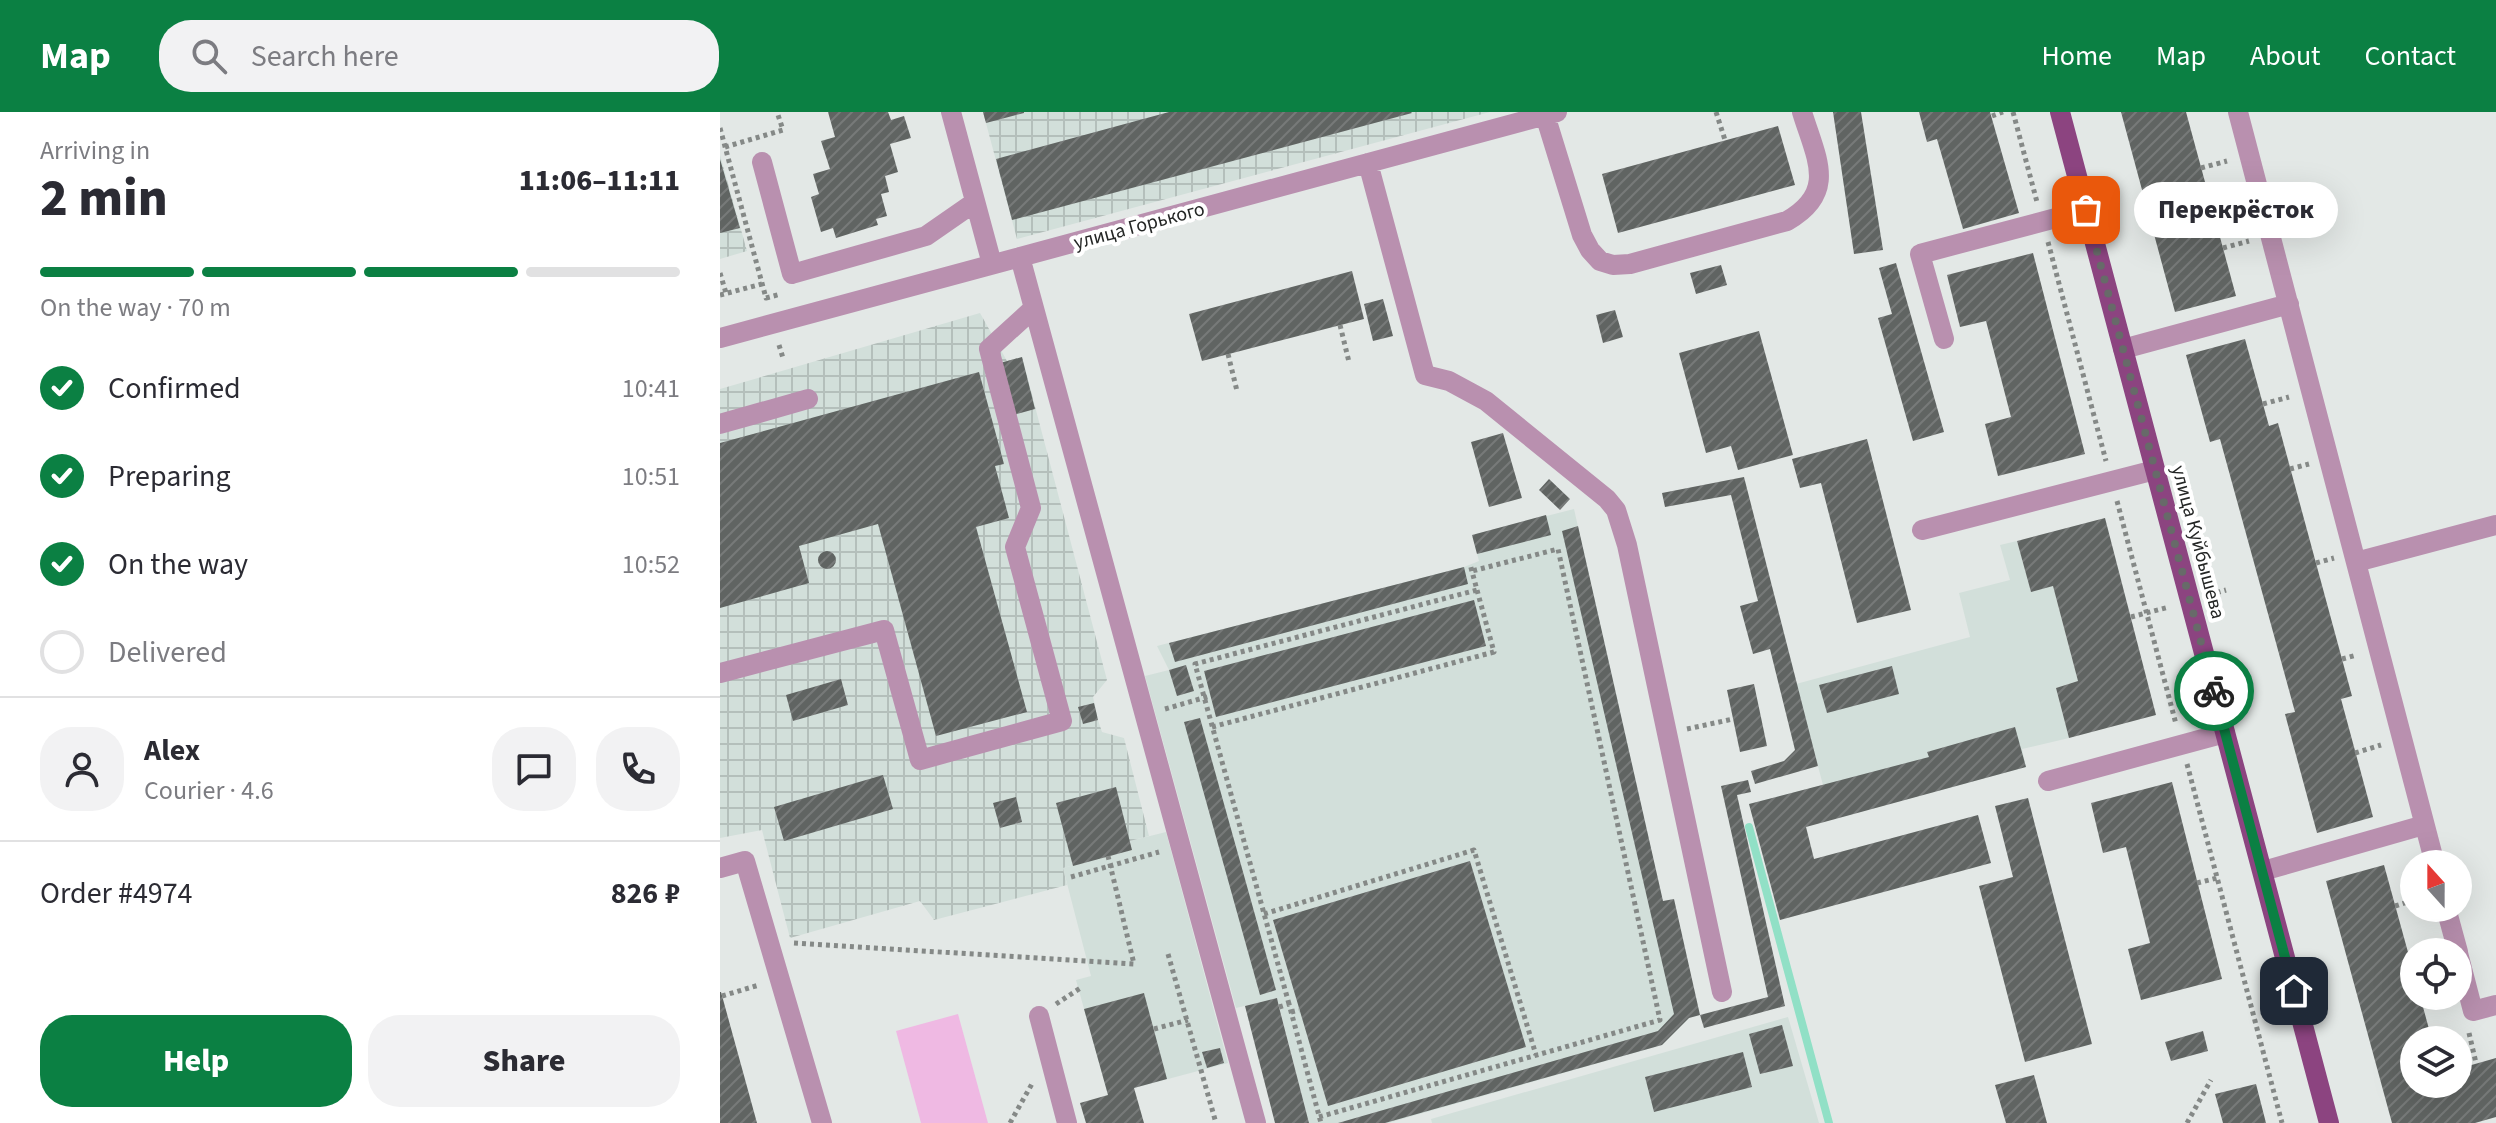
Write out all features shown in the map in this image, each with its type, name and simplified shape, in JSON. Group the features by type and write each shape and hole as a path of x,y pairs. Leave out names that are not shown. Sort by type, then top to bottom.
{"main road":[{"name":"улица Куйбышева","path":"2060,112 2329,1123"}],"street":[{"path":"951,112 992,264"},
{"path":"1551,114 1582,235 1600,261 1613,265 1652,260 1787,221 1803,212 1814,200 1820,184 1802,112"},
{"path":"2238,112 2431,850"},
{"name":"улица Горького","path":"720,338 1551,114"},
{"path":"762,162 792,274 912,242 940,229 975,202"},
{"path":"1368,163 1425,375 1449,381 1486,401 1607,499 1616,510 1627,545 1722,992"},
{"path":"1944,339 1920,254 2086,210"},
{"path":"1020,257 1256,1123"},
{"path":"2123,349 2289,304"},
{"path":"720,673 884,630 920,760 1062,721 1015,547 1031,508 989,349 1034,308"},
{"path":"720,424 808,399"},
{"path":"1922,530 2155,470"},
{"path":"2356,562 2496,525"},
{"path":"2048,781 2225,733"},
{"path":"2263,871 2424,825"},
{"path":"720,868 745,861 822,1123"},
{"path":"2472,1007 2473,1011 2496,1005"},
{"path":"1039,1016 1067,1123"}],"path":[{"path":"725,147 783,130 777,112"},
{"path":"1716,112 1725,140"},
{"path":"1992,116 2003,112"},
{"path":"2013,112 2282,1123"},
{"path":"720,273 723,294 762,284"},
{"path":"1340,325 1349,362"},
{"path":"1228,354 1237,391"},
{"path":"1472,571 1558,549 1660,1020 1320,1120 1212,727 1207,697 1195,664 1477,590"},
{"path":"1212,727 1494,652 1483,624 1470,564"},
{"path":"1380,616 1383,624"},
{"path":"1291,639 1294,648"},
{"path":"1395,670 1397,677"},
{"path":"1306,693 1308,701"},
{"path":"1144,714 1207,697"},
{"path":"1667,734 1733,719"},
{"path":"1264,914 1474,850 1500,948 1536,1055"},
{"path":"1071,877 1162,851"},
{"path":"769,941 1134,964 1108,856"},
{"path":"2197,883 2217,878"},
{"path":"2395,906 2400,904"},
{"path":"1168,954 1216,1123"},
{"path":"722,996 780,979"},
{"path":"1279,1007 1289,1004"},
{"path":"1291,1012 1299,1010"},
{"path":"1154,1029 1188,1020"},
{"path":"1010,1123 1049,1054"},
{"path":"2187,1123 2211,1080"}],"shaded area":[{"path":"983,112 1490,112 1017,239"},
{"path":"720,155 747,251 720,259"},
{"path":"980,313 1007,361 1022,357 1107,680 1093,697 1098,720 1102,732 1124,738 1149,836 1130,841 1132,850 1063,868 1067,885 934,920 920,901 790,938 762,830 720,838 720,389"},
{"path":"1574,509 1689,1018 1662,1045 1388,1123 1309,1123 1277,998 1236,1008 1145,676 1169,670 1157,646 1464,567 1479,561 1472,535"},
{"path":"2017,541 2031,591 2053,586 2078,681 2056,688 2069,738 2022,749 2026,767 1759,839 1749,804 1823,785 1796,684 1970,637 1959,593 2010,580 2000,545"},
{"path":"1166,832 1228,1063 1108,1095 1076,980 1091,976 1063,868 1132,850 1130,841"},
{"path":"958,1014 988,1123 921,1123 896,1031"},
{"path":"1788,1017 1819,1123 1432,1123 1431,1119"}],"building":[{"path":"828,112 888,112 891,120 904,116 911,138 890,144 898,172 885,176 889,192 881,194 887,216 876,219 878,225 836,238 833,228 821,232 811,197 819,194 813,174 830,169 821,141 835,137"},
{"path":"983,112 1024,112 1024,113 986,123"},
{"path":"1169,112 1412,113 1012,220 996,159"},
{"path":"1833,112 1861,112 1883,250 1854,254"},
{"path":"1919,112 1990,112 2019,213 1963,229 1937,139 1927,142"},
{"path":"2121,112 2186,112 2236,296 2175,312"},
{"path":"1778,126 1795,185 1618,233 1602,174"},
{"path":"720,159 740,228 720,233"},
{"path":"2033,253 2085,454 1998,476 1985,424 2011,417 1986,321 1960,327 1947,275"},
{"path":"1896,263 1944,432 1913,441 1878,318 1892,314 1879,268"},
{"path":"1721,265 1727,285 1696,294 1690,273"},
{"path":"1352,271 1364,319 1202,361 1189,314"},
{"path":"1383,299 1393,336 1373,341 1364,304"},
{"path":"1615,310 1623,337 1603,343 1596,315"},
{"path":"1759,331 1793,455 1738,470 1731,446 1706,453 1679,353"},
{"path":"2245,339 2269,426 2278,423 2352,696 2341,699 2373,817 2317,833 2285,714 2295,712 2220,439 2210,442 2186,355"},
{"path":"1022,357 1035,409 1013,415 1000,363"},
{"path":"979,372 1004,464 995,466 1009,518 976,527 1027,712 936,736 878,524 799,546 809,583 720,608 720,443"},
{"path":"1503,433 1522,498 1489,507 1471,442"},
{"path":"1867,439 1911,610 1857,623 1821,483 1800,488 1792,459"},
{"path":"1744,477 1818,766 1755,784 1751,771 1784,761 1795,750 1770,649 1753,654 1740,606 1758,601 1731,495 1665,507 1662,493"},
{"path":"1549,479 1570,499 1560,510 1539,490"},
{"path":"1546,515 1551,535 1477,554 1472,535"},
{"path":"2105,518 2156,715 2069,738 2056,688 2078,681 2053,586 2031,592 2017,541"},
{"path":"1578,526 1663,901 1674,899 1700,1015 1689,1018 1662,1045 1385,1123 1338,1123 1658,1031 1674,1014 1562,531"},
{"path":"827,551 836,560 827,569 818,560"},
{"path":"1464,567 1468,584 1175,662 1169,643"},
{"path":"1474,600 1486,646 1216,717 1204,671"},
{"path":"1186,665 1194,691 1177,696 1169,670"},
{"path":"1892,666 1899,694 1827,713 1819,685"},
{"path":"841,679 848,705 793,721 786,695"},
{"path":"1754,684 1767,746 1740,752 1727,690"},
{"path":"1094,703 1098,720 1083,724 1078,707"},
{"path":"1200,718 1276,990 1260,995 1184,722"},
{"path":"2015,727 2026,767 1806,827 1814,859 1978,815 1991,863 1780,920 1749,804 1929,757 1927,752"},
{"path":"883,775 893,809 784,841 774,807"},
{"path":"1748,780 1751,792 1737,795 1785,1006 1704,1028 1700,1015 1768,997 1721,786"},
{"path":"2172,782 2222,979 2141,1000 2128,949 2150,943 2126,847 2103,853 2091,803"},
{"path":"1116,787 1132,850 1073,866 1056,803"},
{"path":"1016,797 1022,822 1000,828 993,803"},
{"path":"2028,798 2092,1044 2025,1062 1979,886 2013,877 1995,806"},
{"path":"1470,861 1526,1047 1328,1106 1273,920"},
{"path":"2384,865 2404,938 2400,938 2400,1010 2424,1010 2428,1026 2400,1026 2400,1098 2472,1098 2472,1065 2496,1058 2496,1117 2475,1123 2392,1123 2326,881"},
{"path":"721,992 757,1123 720,1123"},
{"path":"1144,993 1167,1079 1134,1088 1144,1123 1086,1123 1080,1103 1108,1095 1084,1009"},
{"path":"1277,998 1309,1123 1275,1123 1245,1006"},
{"path":"1782,1025 1793,1066 1760,1074 1749,1034"},
{"path":"2203,1031 2208,1051 2171,1061 2165,1042"},
{"path":"1220,1048 1224,1063 1207,1068 1202,1052"},
{"path":"1743,1052 1752,1087 1654,1112 1645,1077"},
{"path":"2034,1075 2047,1123 2006,1123 1995,1085"},
{"path":"2256,1084 2266,1123 2223,1123 2215,1094"}],"waterway":[{"path":"1749,827 1829,1123"}],"way so far":[{"path":"2086,210 2214,691"}],"place":[{"name":"Перекрёсток","path":"2086,210"}],"route":[{"path":"2214,691 2294,991"}]}
